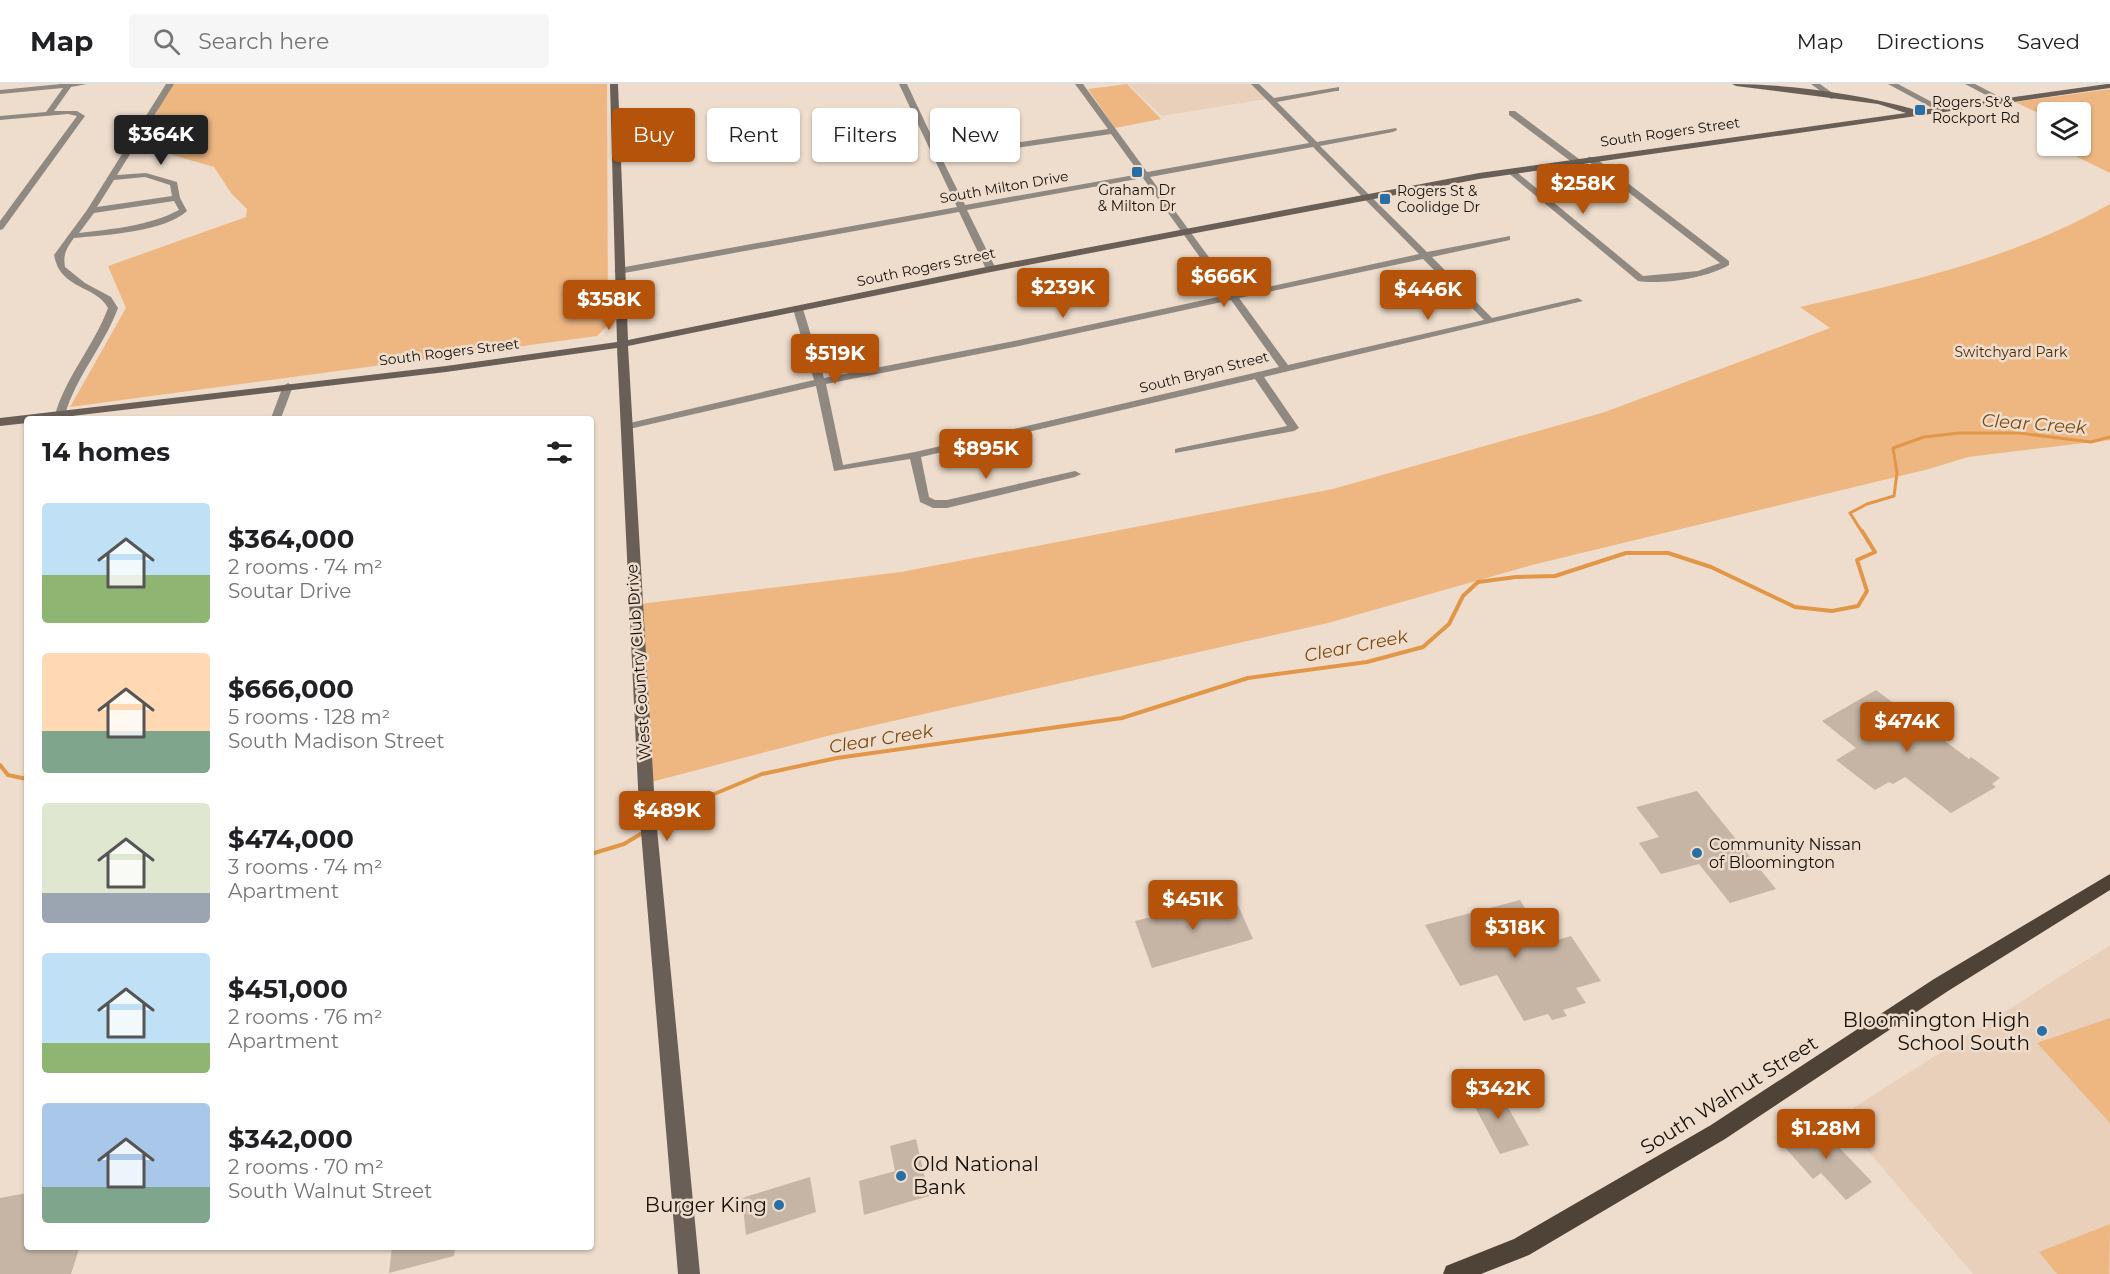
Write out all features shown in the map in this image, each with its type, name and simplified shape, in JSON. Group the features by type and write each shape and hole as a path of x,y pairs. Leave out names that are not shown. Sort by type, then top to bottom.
{"main road":[{"name":"South Walnut Street","path":"1454,1274 1521,1247 1708,1138 1941,985 2110,881"}],"street":[{"path":"0,92 83,84"},
{"path":"60,415 66,394 112,311 112,305 108,299 82,285 61,268 59,255 91,211 170,84"},
{"name":"West Country Club Drive","path":"614,84 625,427 647,808 689,1274"},
{"path":"903,84 930,142"},
{"path":"1255,84 1490,321"},
{"path":"1736,84 1888,104 1913,112"},
{"path":"1815,84 1834,97"},
{"path":"1892,84 1941,109"},
{"path":"1969,84 2004,101"},
{"path":"1082,85 1144,175 1285,368"},
{"path":"48,114 68,86"},
{"name":"South Rogers Street","path":"52,416 288,386 446,369 623,344 991,269 1510,171 1913,112 2110,86"},
{"path":"1272,101 1336,89"},
{"path":"0,118 74,112 80,117 0,227"},
{"path":"1512,113 1575,161"},
{"name":"South Milton Drive","path":"619,271 1393,130"},
{"path":"1020,145 1113,131"},
{"path":"1510,171 1641,279 1707,271 1720,268 1726,263 1591,159"},
{"path":"939,162 991,269"},
{"path":"71,236 107,233 168,218 179,214 183,208 176,198 175,185 147,175 111,178"},
{"path":"91,211 176,198"},
{"path":"625,427 820,382 1019,343 1507,238"},
{"name":"South Bryan Street","path":"820,382 837,469 915,455 1578,301"},
{"path":"798,309 820,382"},
{"path":"1179,451 1293,428 1257,375"},
{"path":"277,416 288,386"},
{"name":"South Rogers Street","path":"0,422 24,420"},
{"path":"915,455 924,498 933,504 947,504 1075,474"}],"shaded area":[{"path":"1128,84 1252,84 1266,99 1162,116"},
{"name":"Bloomington High School South","path":"2110,945 2110,1274 1973,1274 1839,1117"}],"green space":[{"path":"170,84 607,84 608,325 597,336 70,407 126,308 108,266 246,217 247,209 231,193 214,167 145,147 143,141"},
{"path":"1127,84 1161,119 1115,128 1088,89"},
{"path":"2110,89 2110,173 2075,156 2091,156 2091,102 2037,102 2037,112 2015,102"},
{"name":"Switchyard Park","path":"2110,204 2110,440 1968,457 1929,469 1532,565 1328,623 831,735 651,782 631,605 901,572 1333,489 1605,412 1830,328 1800,307 1959,267 2037,240"},
{"path":"2110,1018 2110,1123 2037,1043"},
{"path":"2110,1224 2109,1274 2057,1274 2039,1252"}],"building":[{"path":"1876,690 1969,759 1971,757 2000,778 1992,784 1996,787 1951,813 1905,777 1875,790 1836,760 1856,748 1822,721"},
{"name":"Community Nissan of Bloomington","path":"1697,791 1776,889 1730,903 1699,864 1661,874 1639,843 1659,837 1636,807"},
{"path":"1229,897 1233,904 1237,903 1253,939 1152,968 1135,921"},
{"path":"1520,900 1547,943 1571,936 1601,981 1576,988 1586,1003 1563,1010 1567,1016 1552,1020 1548,1014 1524,1021 1497,975 1460,986 1425,925"},
{"path":"1496,1086 1529,1145 1500,1154 1468,1094"},
{"path":"1815,1122 1872,1182 1846,1200 1821,1173 1813,1179 1781,1143"},
{"name":"Old National Bank","path":"916,1139 929,1196 864,1215 859,1181 895,1171 890,1146"},
{"name":"Burger King","path":"810,1177 816,1212 746,1235 742,1198"},
{"path":"24,1194 24,1250 79,1250 71,1274 0,1274 0,1198"},
{"path":"392,1250 455,1250 454,1256 389,1273"}],"waterway":[{"name":"Clear Creek","path":"1862,532 1850,513 1867,504 1894,496 1897,473 1893,448 1924,437 1959,433 2019,433 2091,442 2110,437"},
{"name":"Clear Creek","path":"653,827 707,797 762,774 837,758 1122,718 1248,678 1367,662 1423,647 1449,624 1463,596 1478,582 1516,577 1555,576 1626,553 1668,553 1711,567 1795,607 1832,611 1858,606 1867,591 1857,560 1875,552 1862,531"},
{"name":"Clear Creek","path":"0,765 8,775 24,778"},
{"name":"Clear Creek","path":"594,853 624,844 644,832"}],"place":[{"name":"Rogers St & Rockport Rd","path":"1920,110"},
{"name":"Graham Dr & Milton Dr","path":"1137,172"},
{"name":"Rogers St & Coolidge Dr","path":"1385,199"},
{"name":"Community Nissan of Bloomington","path":"1697,853"},
{"name":"Bloomington High School South","path":"2042,1031"},
{"name":"Old National Bank","path":"901,1176"},
{"name":"Burger King","path":"779,1205"}]}
